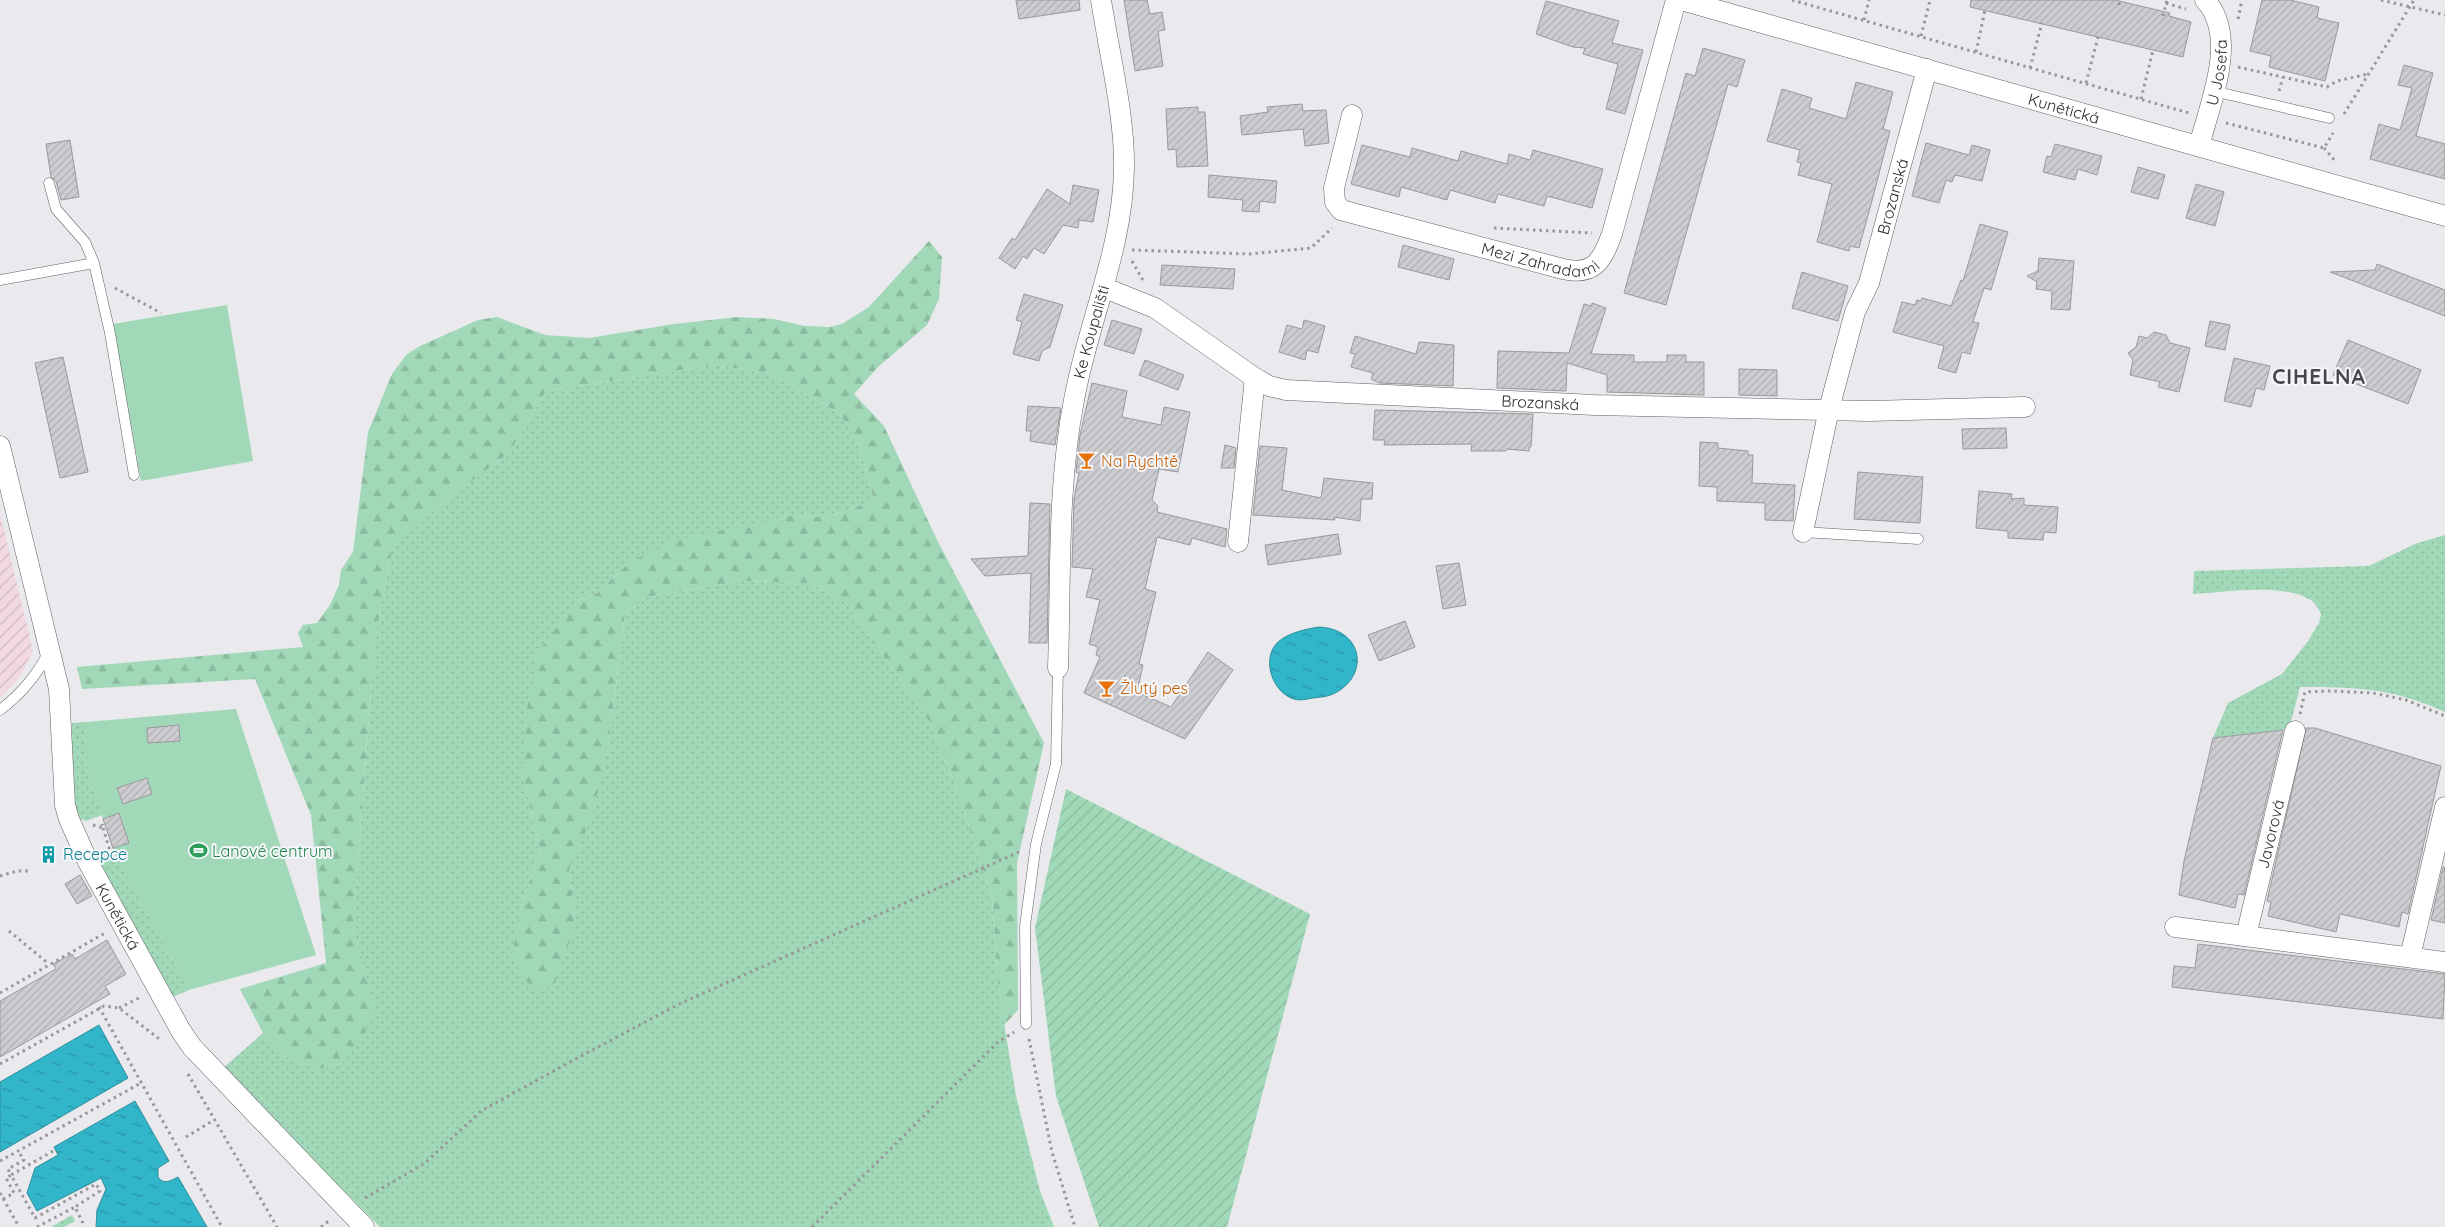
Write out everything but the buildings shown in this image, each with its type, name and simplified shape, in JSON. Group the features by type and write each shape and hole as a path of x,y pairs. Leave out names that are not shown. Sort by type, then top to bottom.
{"street":[{"name":"Ke Koupališti","path":"1058,668 1064,469 1074,400 1105,288 1123,201 1122,131 1101,0"},
{"name":"Mezi Zahradami","path":"1348,213 1579,271 1593,267 1599,261 1612,234 1676,0"},
{"name":"Kunětická","path":"1681,0 1747,9 1927,69 2445,216"},
{"name":"U Josefa","path":"2198,6 2215,15 2222,37 2222,50 2213,91 2196,111 2199,146"},
{"name":"Brozanská","path":"1803,532 1829,409 1855,312 1870,282 1927,69"},
{"path":"1348,213 1337,206 1333,194 1352,115"},
{"name":"Brozanská","path":"1105,288 1155,308 1255,378 1270,386 1307,392 1594,405 1869,411 2025,407"},
{"path":"1238,542 1255,378"},
{"name":"Kunětická","path":"0,446 59,689 65,804 69,819 88,862 181,1031 192,1047 364,1227"},
{"name":"Javorová","path":"2246,936 2295,731"},
{"path":"2410,957 2445,807"},
{"path":"2175,927 2445,962"}],"lane":[{"path":"2213,91 2329,118"},
{"path":"49,183 56,209 85,242 94,263 110,333 134,475"},
{"path":"0,280 94,263"},
{"path":"1803,532 1918,539"},
{"path":"0,710 27,687 40,669 50,647"},
{"path":"1026,1024 1025,926 1036,844 1056,764 1058,668"}],"path":[{"path":"1792,0 2086,84 2196,111 2324,148 2333,161 2343,164"},
{"path":"1810,5 1811,0"},
{"path":"1864,20 1869,0"},
{"path":"1921,36 1930,0"},
{"path":"2119,5 2120,0"},
{"path":"2381,0 2445,15"},
{"path":"2324,148 2414,0"},
{"path":"2163,16 2167,2 2198,6"},
{"path":"1976,52 1986,10"},
{"path":"2030,68 2042,24"},
{"path":"2086,84 2098,37"},
{"path":"2141,99 2153,50"},
{"path":"2237,66 2327,88 2337,81 2368,74"},
{"path":"2329,118 2336,128"},
{"path":"1129,250 1249,254 1311,248 1348,213"},
{"path":"1493,228 1612,234"},
{"path":"98,281 123,290 161,313"},
{"path":"2295,731 2305,692 2309,691 2373,693 2406,700 2445,716"},
{"path":"103,828 111,854"},
{"path":"346,1210 425,1163 481,1111 578,1058 680,1004 1036,844"},
{"path":"0,876 17,871 28,871"},
{"path":"9,931 50,964"},
{"path":"0,993 105,932 109,940"},
{"path":"137,988 146,1004"},
{"path":"119,1008 142,997"},
{"path":"0,1064 99,1008 109,1006 119,1008 167,1042 164,1034"},
{"path":"99,1008 222,1227"},
{"path":"812,1227 998,1043 1026,1024 1052,1152 1075,1227"},
{"path":"187,1072 277,1227"},
{"path":"0,1161 141,1083"},
{"path":"186,1137 214,1120"},
{"path":"18,1151 24,1160 8,1169 35,1218 96,1184 100,1190 75,1207 37,1227"},
{"path":"3,1199 14,1193 6,1178 53,1151"},
{"path":"0,1193 19,1227"},
{"path":"75,1207 85,1227"}],"shaded area":[{"path":"0,513 33,651 20,677 0,698"}],"green space":[{"path":"929,241 942,257 939,299 927,325 878,367 854,394 884,426 937,540 1044,743 1017,863 1018,1010 1004,1025 998,986 992,898 954,781 929,721 846,603 810,583 742,581 646,597 625,614 608,749 592,817 569,869 576,923 554,985 537,992 523,978 512,956 520,911 540,850 522,772 528,702 538,651 578,601 597,593 630,562 673,541 787,516 827,517 874,501 858,441 839,413 769,373 713,365 546,391 509,453 440,505 392,550 375,640 353,927 375,1007 364,1036 342,1063 319,1069 285,1056 263,1033 240,989 326,963 311,815 255,679 82,689 77,667 303,647 298,633 303,625 317,623 330,605 339,585 341,570 353,552 368,432 392,374 406,355 420,346 478,320 497,317 545,335 589,338 674,324 738,317 774,319 805,326 830,327 842,324 869,307"},
{"path":"227,305 253,461 141,481 113,324"},
{"path":"713,365 769,373 839,413 858,441 874,501 827,517 787,516 630,562 597,593 578,601 522,772 540,850 520,911 576,923 569,869 608,749 625,614 646,597 742,581 810,583 846,603 929,721 954,781 992,898 998,986 1016,1096 1040,1191 1054,1227 380,1227 222,1069 263,1033 285,1056 319,1069 342,1063 374,1007 353,927 375,640 392,549 440,505 509,453 546,391"},
{"path":"2445,535 2445,712 2408,698 2374,690 2300,687 2289,729 2213,738 2228,703 2282,674 2308,641 2319,623 2321,614 2311,600 2283,591 2237,590 2193,594 2194,571 2369,566 2415,544"},
{"name":"Lanové centrum","path":"236,709 316,955 189,990 114,853 87,770 87,722"},
{"path":"87,722 87,770 102,815 86,821 73,816 72,723"},
{"path":"1066,789 1310,914 1227,1227 1099,1227 1056,1096 1035,928"},
{"path":"116,856 189,990 170,998 95,863"},
{"path":"72,1215 75,1221 64,1227 51,1227"}],"water":[{"path":"1319,627 1334,630 1345,636 1353,644 1357,654 1357,665 1346,685 1335,693 1304,700 1294,699 1287,696 1275,683 1270,667 1272,650 1277,643 1291,634"},
{"path":"99,1025 128,1078 0,1152 0,1082"},
{"path":"135,1101 169,1161 158,1168 158,1177 165,1182 178,1177 207,1227 96,1227 97,1210 106,1189 101,1178 37,1211 27,1193 35,1168 58,1155 54,1147"}],"place":[{"name":"Na Rychtě","path":"1087,461"},
{"name":"Žlutý pes","path":"1106,688"},
{"name":"Lanové centrum","path":"198,851"},
{"name":"Recepce","path":"49,854"}],"district":[{"name":"CIHELNA","path":"2319,376"}]}
